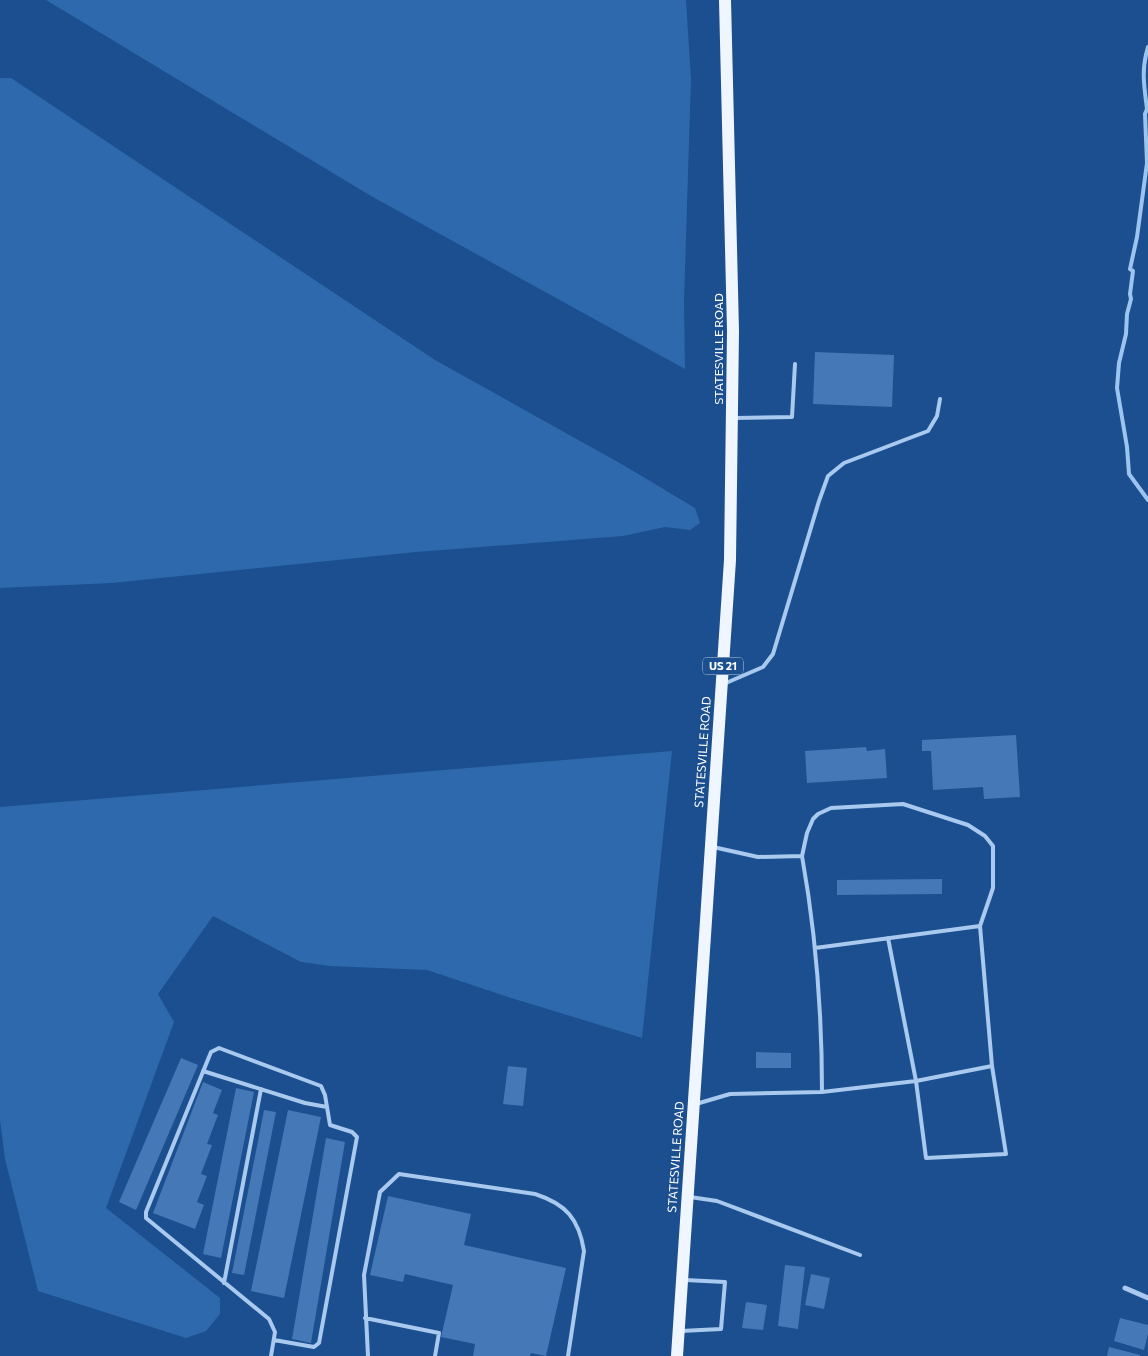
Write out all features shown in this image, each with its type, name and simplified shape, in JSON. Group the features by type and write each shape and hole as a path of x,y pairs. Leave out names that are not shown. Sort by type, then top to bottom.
{"main road":[{"name":"STATESVILLE ROAD","path":"677,1356 730,560 733,331 726,0"}],"street":[{"path":"1125,1288 1148,1298"}],"lane":[{"path":"733,418 792,417 795,364"},
{"path":"722,684 763,666 774,654 828,476 844,463 928,430 937,416 940,399"},
{"path":"822,1092 822,1033 815,948 802,856 807,833 813,819 818,814 831,808 903,804 968,825 985,836 993,846 993,888 980,926 992,1066 1006,1154 926,1158 916,1081 888,938"},
{"path":"711,847 758,857 802,856"},
{"path":"815,948 980,926"},
{"path":"271,1356 275,1332 268,1319 146,1218 146,1212 211,1052 219,1048 321,1086 325,1095 330,1125 352,1132 357,1137 319,1343 314,1347 274,1340"},
{"path":"694,1104 730,1094 822,1092 916,1081 992,1066"},
{"path":"203,1071 305,1103 327,1107"},
{"path":"224,1283 261,1089"},
{"path":"368,1356 364,1275 376,1203 380,1192 399,1174 535,1194 552,1200 565,1208 576,1222 582,1237 584,1251 568,1356"},
{"path":"688,1197 717,1202 860,1255"},
{"path":"678,1331 721,1329 723,1310 725,1282 682,1280"},
{"path":"365,1318 439,1333 435,1356"}],"shaded area":[{"path":"46,0 686,0 691,79 684,301 685,369 371,196"},
{"path":"0,78 11,78 435,360 625,466 695,508 700,523 690,530 665,527 623,536 416,552 112,583 0,588"},
{"path":"672,751 642,1038 427,970 330,966 301,962 213,916 158,994 174,1022 106,1208 220,1298 220,1314 206,1331 186,1338 38,1291 5,1159 0,1120 0,807"}],"building":[{"path":"815,352 894,355 892,407 813,404"},
{"path":"1016,735 1020,797 984,799 983,787 933,790 931,751 922,751 922,740"},
{"path":"866,747 867,751 885,749 887,778 807,783 805,751"},
{"path":"942,879 942,894 837,895 837,880"},
{"path":"756,1052 791,1053 791,1068 756,1068"},
{"path":"181,1058 198,1065 136,1210 119,1202"},
{"path":"508,1066 527,1068 523,1106 503,1104"},
{"path":"203,1082 222,1090 213,1113 218,1115 207,1144 212,1145 201,1174 207,1176 197,1202 204,1205 195,1229 153,1213"},
{"path":"236,1088 254,1092 221,1258 203,1254"},
{"path":"264,1110 276,1112 244,1275 232,1273"},
{"path":"288,1110 321,1117 284,1298 251,1291"},
{"path":"326,1138 345,1142 311,1343 292,1339"},
{"path":"388,1196 471,1214 464,1245 566,1268 546,1356 531,1353 530,1356 473,1356 475,1344 441,1337 453,1285 405,1274 403,1282 370,1275"},
{"path":"785,1265 805,1267 798,1329 778,1326"},
{"path":"811,1274 830,1278 824,1309 805,1305"},
{"path":"746,1302 767,1305 763,1330 742,1328"},
{"path":"1120,1318 1148,1325 1144,1350 1114,1341"},
{"path":"1109,1347 1140,1355 1140,1356 1107,1356"}],"waterway":[{"path":"1148,47 1144,63 1147,109 1145,114 1147,163 1137,237 1130,269 1133,271 1131,299 1127,314 1126,334 1119,363 1117,388 1127,447 1129,474 1148,500"}]}
